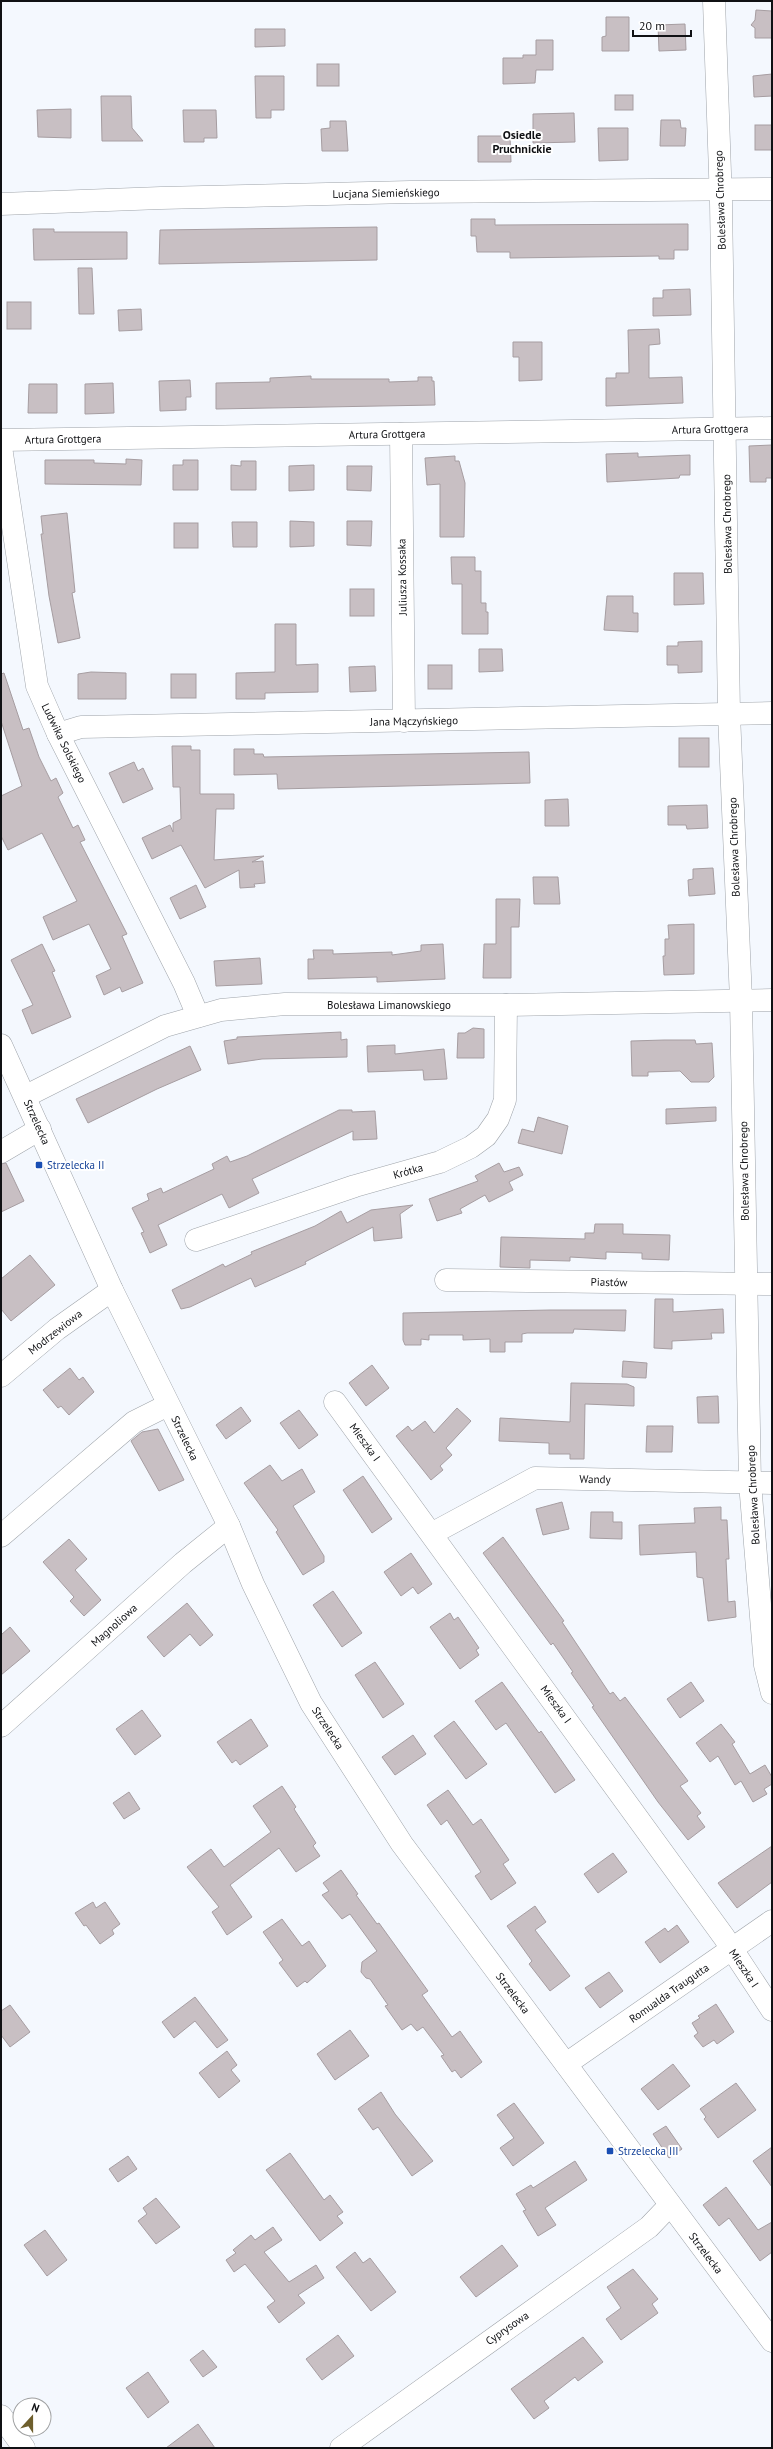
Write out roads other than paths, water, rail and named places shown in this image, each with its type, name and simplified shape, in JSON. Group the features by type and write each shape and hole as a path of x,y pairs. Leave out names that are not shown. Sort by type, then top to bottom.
{"street":[{"name":"Bolesława Chrobrego","path":"714,1 726,428 728,714 741,1000 750,1482 764,1665 772,1692"},
{"name":"Lucjana Siemieńskiego","path":"1,204 208,196 720,188 772,189"},
{"name":"Artura Grottgera","path":"1,440 772,428"},
{"name":"Juliusza Kossaka","path":"401,434 404,721"},
{"name":"Ludwika Solskiego","path":"1,446 37,686 58,734 184,983 198,1016"},
{"name":"Jana Mączyńskiego","path":"58,734 81,727 772,714"},
{"name":"Bolesława Limanowskiego","path":"26,1096 165,1026 221,1010 285,1004 506,1005 772,1000"},
{"name":"Krótka","path":"196,1240 355,1186 440,1162 471,1147 486,1136 498,1119 505,1100 506,1005"},
{"name":"Strzelecka","path":"1,1045 26,1096 112,1290 228,1526 253,1584 312,1703 402,1844 772,2341"},
{"path":"1,1152 40,1129"},
{"name":"Piastów","path":"446,1280 772,1284"},
{"name":"Modrzewiowa","path":"1,1376 57,1329 112,1290"},
{"name":"Mieszka I","path":"336,1402 433,1533 732,1949 772,2010"},
{"path":"1,1536 134,1422 168,1405"},
{"name":"Wandy","path":"433,1533 535,1478 772,1483"},
{"name":"Magnoliowa","path":"1,1726 183,1564 228,1526"},
{"name":"Romualda Traugutta","path":"566,2064 772,1921"},
{"name":"Cyprysowa","path":"341,2448 649,2227 670,2205"},
{"path":"1,2416 24,2448"}],"place":[{"name":"Strzelecka II","path":"39,1165"},
{"name":"Strzelecka III","path":"610,2151"}],"district":[{"name":"Osiedle Pruchnickie","path":"522,142"}]}
